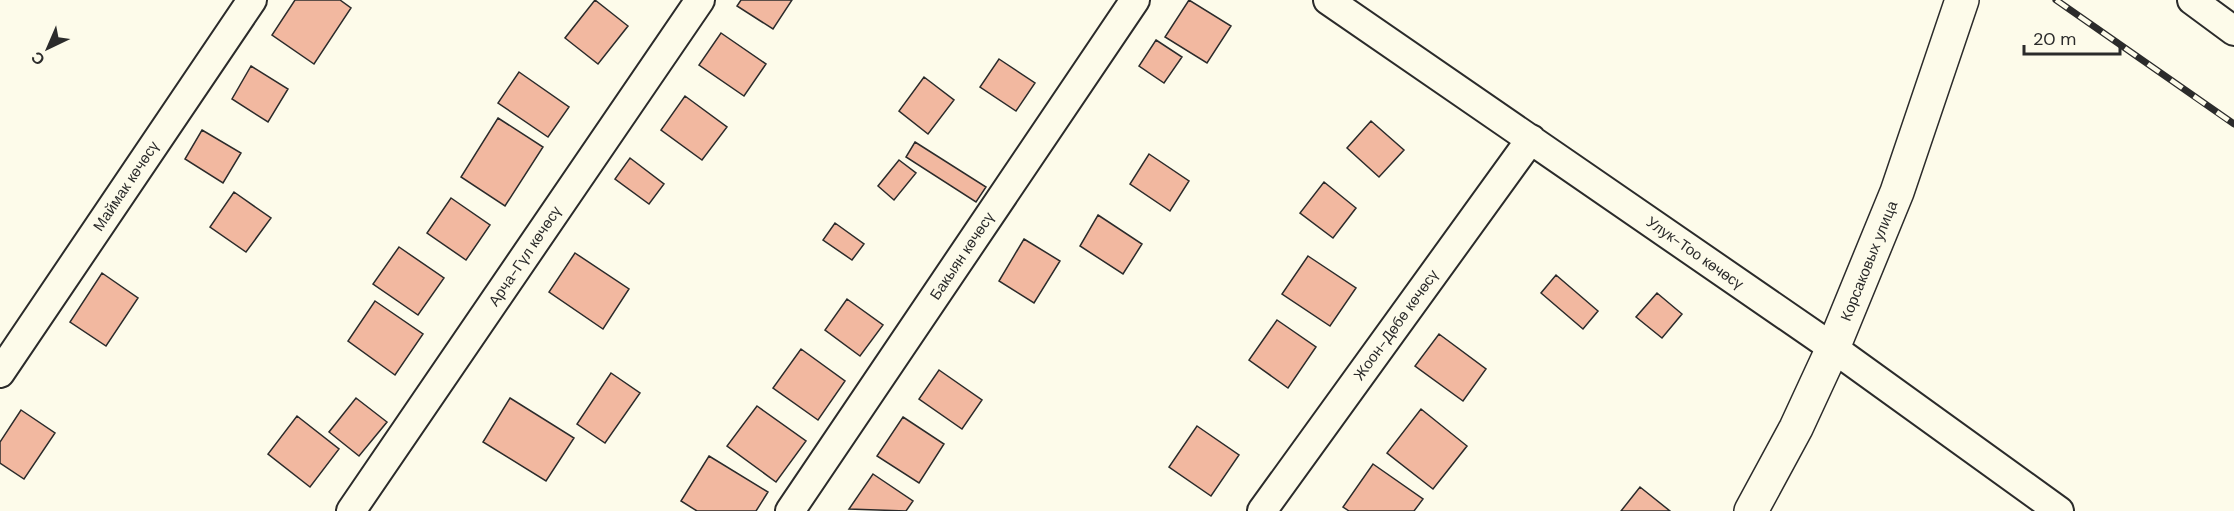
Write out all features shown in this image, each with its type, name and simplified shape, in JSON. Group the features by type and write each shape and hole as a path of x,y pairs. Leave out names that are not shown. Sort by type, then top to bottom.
{"street":[{"name":"Маймак көчөсү","path":"0,373 252,0"},
{"name":"Арча-Гүл көчөсү","path":"351,511 700,0"},
{"name":"Бакыян көчөсү","path":"790,511 1135,0"},
{"name":"Улук-Тоо көчөсү","path":"1328,0 1833,348 2059,511"},
{"name":"Корсаковых улица","path":"1751,511 1796,428 1833,348 1897,192 1962,0"},
{"path":"2192,0 2234,31"},
{"name":"Жоон-Дөбө көчөсү","path":"1262,511 1531,139"}],"building":[{"path":"295,0 340,0 351,8 314,64 272,35"},
{"path":"595,0 628,26 598,64 565,38"},
{"path":"741,0 792,0 773,29 737,6"},
{"path":"1189,0 1231,26 1207,63 1165,37"},
{"path":"721,33 766,64 744,96 699,65"},
{"path":"1156,40 1182,57 1164,83 1139,66"},
{"path":"999,59 1035,83 1016,111 980,87"},
{"path":"251,66 288,89 268,122 232,99"},
{"path":"519,72 569,107 548,137 498,103"},
{"path":"924,77 954,100 928,134 899,111"},
{"path":"685,96 727,127 702,160 661,130"},
{"path":"498,118 543,147 505,206 461,177"},
{"path":"1371,121 1404,150 1379,177 1347,148"},
{"path":"202,130 241,153 223,183 185,159"},
{"path":"915,142 986,187 976,202 906,157"},
{"path":"1149,154 1189,181 1170,211 1130,184"},
{"path":"630,158 664,184 649,204 615,179"},
{"path":"899,160 916,173 894,200 878,186"},
{"path":"1324,182 1356,208 1333,238 1300,213"},
{"path":"234,192 271,218 246,252 210,227"},
{"path":"451,198 490,225 466,260 427,233"},
{"path":"1098,215 1142,244 1123,274 1080,246"},
{"path":"835,223 864,244 852,260 823,240"},
{"path":"1024,239 1060,261 1034,303 999,281"},
{"path":"399,247 444,278 418,315 373,284"},
{"path":"575,253 629,289 603,329 549,292"},
{"path":"1308,256 1356,288 1330,326 1282,294"},
{"path":"102,273 138,298 106,346 70,322"},
{"path":"1556,275 1598,311 1583,329 1541,293"},
{"path":"1657,293 1682,314 1662,338 1636,317"},
{"path":"847,299 883,325 860,356 825,330"},
{"path":"375,301 423,334 395,375 348,341"},
{"path":"1277,320 1316,347 1288,388 1249,360"},
{"path":"1439,334 1486,369 1463,401 1415,366"},
{"path":"801,349 845,381 818,420 773,388"},
{"path":"939,370 982,400 962,429 919,399"},
{"path":"611,373 640,393 605,443 577,424"},
{"path":"356,398 387,422 359,456 329,432"},
{"path":"510,398 574,438 546,481 483,442"},
{"path":"757,406 806,441 776,482 727,446"},
{"path":"1421,409 1467,446 1433,489 1387,453"},
{"path":"21,410 55,433 24,479 0,463 0,442"},
{"path":"297,416 339,449 310,487 268,454"},
{"path":"903,417 944,444 919,483 877,456"},
{"path":"1197,426 1239,455 1211,496 1169,467"},
{"path":"709,456 768,492 756,511 697,511 681,501"},
{"path":"1373,464 1423,499 1414,511 1349,511 1343,507"},
{"path":"873,474 913,501 906,511 849,509"},
{"path":"1640,487 1670,511 1621,511"}],"railway":[{"path":"2056,0 2234,124"}]}
